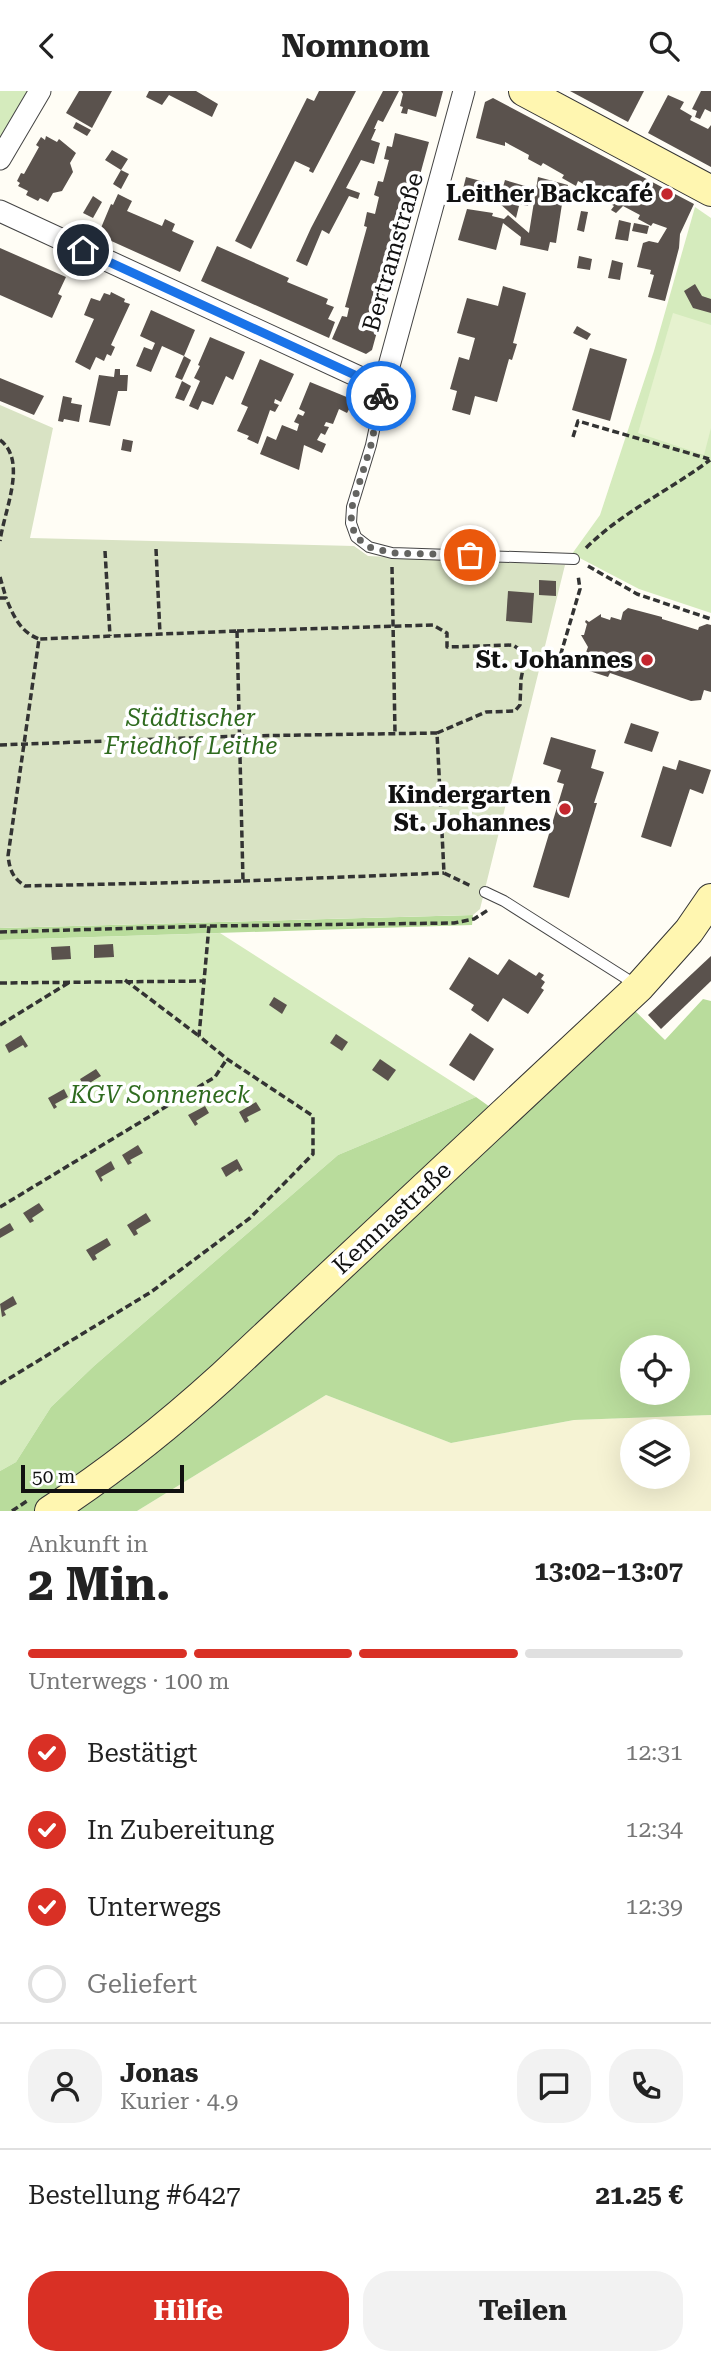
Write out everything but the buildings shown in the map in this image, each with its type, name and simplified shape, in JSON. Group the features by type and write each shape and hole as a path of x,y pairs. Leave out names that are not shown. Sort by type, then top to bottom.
{"street":[{"path":"0,159 40,91"},
{"name":"Bertramstraße","path":"383,388 464,91"},
{"path":"524,91 711,191"},
{"path":"0,211 383,388"},
{"name":"Kemnastraße","path":"50,1511 102,1478 163,1430 639,987 688,931 711,899"}],"lane":[{"name":"Bertramstraße","path":"383,388 371,445 352,507 351,523 356,537 369,547 392,553 574,559"},
{"path":"485,893 504,901 639,987"}],"path":[{"path":"573,437 578,421 711,460"},
{"path":"0,440 13,454 15,472 0,541"},
{"path":"574,559 607,527 642,503 681,482 711,460"},
{"path":"156,549 160,633"},
{"path":"105,551 110,636"},
{"path":"392,553 395,733"},
{"path":"574,559 637,594 711,619"},
{"path":"0,577 3,598 22,629 38,639 433,625 447,633 447,647 513,645 526,654 559,660 580,589 574,559"},
{"path":"237,631 243,881"},
{"path":"38,639 8,856 9,869 16,880 25,886 444,873 485,893"},
{"path":"0,745 239,736 437,733 486,712 515,711 520,705 526,654"},
{"path":"437,733 444,873"},
{"path":"0,932 454,923 474,919 504,901"},
{"path":"199,1036 209,926"},
{"path":"0,1025 70,981"},
{"path":"0,1384 151,1292 250,1218 313,1154 313,1116 228,1059 125,981"},
{"path":"0,983 204,981"},
{"path":"0,1207 215,1077 228,1059"}],"shaded area":[{"path":"326,1395 451,1443 574,1420 711,1415 711,1511 137,1511"}],"green space":[{"path":"0,91 29,91 0,142"},
{"path":"695,207 711,218 711,613 639,589 572,554 600,515 654,351"},
{"path":"673,313 711,325 711,428 704,455 638,433"},
{"name":"Städtischer Friedhof Leithe","path":"0,405 53,428 30,538 354,546 368,556 565,565 480,909 473,915 0,928"},
{"path":"473,915 472,925 0,940 0,928"},
{"name":"KGV Sonneneck","path":"220,933 476,1097 338,1155 94,1366 51,1407 16,1462 0,1471 0,940"},
{"path":"703,999 711,1001 711,1415 574,1420 451,1443 326,1395 137,1511 0,1511 0,1471 16,1462 51,1407 94,1366 338,1155 476,1097 511,1122 631,1007 665,1040"}],"way so far":[{"path":"381,396 371,445 352,507 351,523 356,537 369,547 392,553 470,555"}],"place":[{"name":"Leither Backcafé","path":"667,194"},
{"name":"St. Johannes","path":"647,660"},
{"name":"Kindergarten St. Johannes","path":"565,809"}],"route":[{"path":"83,250 383,388 381,396"}]}
